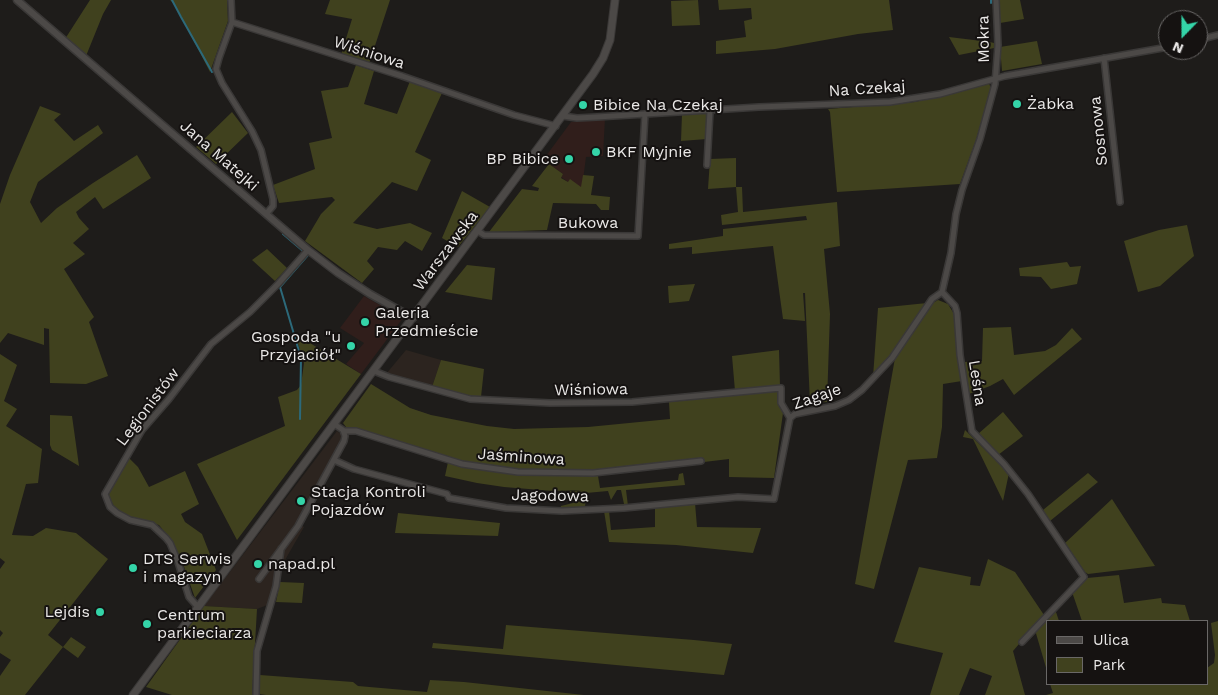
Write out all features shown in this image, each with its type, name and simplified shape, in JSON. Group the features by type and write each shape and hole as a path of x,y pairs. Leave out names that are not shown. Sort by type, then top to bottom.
{"main road":[{"name":"Warszawska","path":"133,695 593,74 606,52 612,28 615,0"}],"street":[{"name":"Jana Matejki","path":"17,0 308,250 338,273 413,318"},
{"path":"231,0 232,22 216,69 222,83 252,131 261,150 273,199 273,206 266,214"},
{"name":"Mokra","path":"996,0 998,33 996,78"},
{"name":"Wiśniowa","path":"232,22 402,76 514,115 556,126"},
{"name":"Na Czekaj","path":"563,116 597,118 710,110 890,102 940,94 996,78 1158,48"},
{"name":"Sosnowa","path":"1104,58 1120,202"},
{"path":"942,292 962,190 980,139 996,78"},
{"path":"707,165 710,110"},
{"name":"Bukowa","path":"478,231 484,235 638,236 645,114"},
{"name":"Legionistów","path":"198,607 189,597 178,562 166,538 152,525 130,520 116,513 110,507 105,494 142,430 169,399 211,344 250,312 308,250"},
{"name":"Zagaje","path":"774,499 790,418 795,414 835,406 849,400 862,390 892,358 932,299 942,292"},
{"name":"Leśna","path":"942,292 955,306 957,313 960,355 972,431 1004,464 1028,494 1084,577 1022,642"},
{"name":"Wiśniowa","path":"374,370 389,377 470,399 550,403 632,402 781,388 781,403 790,418"},
{"path":"259,579 298,526 344,441 344,431 334,424"},
{"name":"Jaśminowa","path":"344,431 356,431 462,464 518,472 593,473 701,461"},
{"name":"Jagodowa","path":"334,460 354,469 448,494 449,498 506,508 562,511 624,508 738,497 774,499"},
{"path":"256,695 257,651 276,586 281,549"}],"shaded area":[{"path":"605,118 603,156 586,157 582,188 561,177 563,174 543,160 571,122"},
{"path":"364,296 403,318 361,374 346,364 364,343 340,328"},
{"path":"406,350 441,360 432,387 386,374"},
{"path":"337,431 341,434 340,444 296,523 304,527 281,567 277,596 270,604 257,609 204,606"}],"green space":[{"path":"90,0 111,0 103,14 86,56 65,39"},
{"path":"170,0 227,0 228,21 210,72 175,5"},
{"path":"330,0 390,0 369,64 341,55 352,19 325,14"},
{"path":"698,0 700,25 672,26 671,1"},
{"path":"718,0 889,0 893,30 858,34 775,49 716,54 716,41 746,37 744,21 752,19 751,8 719,10"},
{"path":"998,0 1020,0 1024,19 1000,23"},
{"path":"949,37 990,42 994,43 994,48 959,55"},
{"path":"1037,41 1042,64 1002,71 1000,47"},
{"path":"356,65 374,71 364,104 397,114 410,81 442,93 415,152 431,160 417,191 392,182 353,223 377,229 410,223 432,233 422,251 405,241 397,250 378,247 367,261 374,269 362,283 305,241 321,214 335,200 332,197 279,203 273,185 315,169 309,143 332,138 321,91 348,87"},
{"path":"989,83 991,89 976,140 960,184 837,192 830,112 828,109 915,102"},
{"path":"40,106 61,114 54,120 74,141 98,125 103,133 38,182 30,202 41,223 57,208 137,155 151,178 103,209 95,197 76,212 89,229 73,243 85,254 64,269 94,317 89,322 108,376 86,384 50,383 49,329 44,328 44,345 8,333 0,343 0,204 10,175"},
{"path":"232,112 248,133 216,164 196,147"},
{"path":"707,113 707,139 681,141 682,114"},
{"path":"736,158 736,187 708,189 710,159"},
{"path":"549,164 563,174 561,178 568,182 570,179 581,187 583,175 594,176 591,195 610,197 609,210 601,210 596,204 553,203 547,230 489,232 522,189 538,191 539,188 532,186"},
{"path":"736,187 742,187 743,212 837,202 840,246 824,249 830,314 827,402 810,403 805,293 803,293 805,321 783,319 773,246 692,254 692,247 669,249 669,244 723,236 723,229 807,220 806,216 722,225 721,215 738,212"},
{"path":"462,191 490,207 458,247 442,238"},
{"path":"1187,225 1194,256 1160,286 1138,292 1124,241 1159,230"},
{"path":"267,249 287,268 275,281 252,260"},
{"path":"1067,262 1070,267 1081,266 1077,284 1051,289 1041,277 1020,276 1019,268"},
{"path":"467,265 495,268 492,300 445,292"},
{"path":"695,284 689,301 669,303 668,286"},
{"path":"938,300 948,304 954,314 962,381 943,384 942,427 937,458 908,460 874,589 855,584 895,358 931,304"},
{"path":"927,303 891,355 873,377 878,308"},
{"path":"1011,327 1014,355 1045,351 1056,345 1072,328 1082,339 1014,395 1003,379 969,394 964,362 982,361 983,328"},
{"path":"295,334 361,374 237,540 197,464 285,426 278,397 297,390 301,385 304,363"},
{"path":"779,350 780,386 735,391 732,356"},
{"path":"0,354 17,365 4,401 17,409 6,426 42,449 38,483 26,484 12,535 33,536 46,528 76,533 108,559 48,635 63,647 25,695 0,695 0,676 11,660 0,653 0,637 3,633 0,630 0,569 5,562 0,558"},
{"path":"441,360 484,369 481,397 432,387"},
{"path":"371,384 410,408 431,415 487,426 514,429 588,427 670,419 669,402 777,391 780,395 780,406 783,413 774,478 729,477 729,459 704,462 702,459 591,472 544,472 475,465 346,427 343,423"},
{"path":"1003,412 1023,436 998,455 978,434"},
{"path":"50,415 72,416 79,466 52,450 50,445"},
{"path":"965,430 1009,473 1003,501 973,439 963,437"},
{"path":"128,457 138,467 149,487 185,471 199,504 181,514 185,522 202,534 216,570 195,598 182,561 170,539 159,525 126,516 117,511 109,498 109,491"},
{"path":"448,462 505,473 593,475 598,476 600,488 678,480 679,474 683,473 685,485 626,490 628,506 604,508 604,506 624,504 621,490 617,490 611,500 608,491 586,493 585,508 560,509 561,506 581,501 580,493 577,494 577,499 567,500 563,492 583,490 553,491 477,483 445,476"},
{"path":"1088,473 1098,482 1050,521 1043,510"},
{"path":"1112,499 1155,566 1088,574 1065,543"},
{"path":"695,503 697,527 761,528 753,553 676,545 609,542 604,511 609,511 611,530 655,527 655,507"},
{"path":"398,513 500,523 498,536 395,533"},
{"path":"988,559 1015,572 1044,615 1013,651 1025,695 985,695 992,676 970,668 959,695 930,695 943,653 894,642 919,567 971,577 970,585 980,586"},
{"path":"1119,575 1124,603 1161,598 1162,603 1185,605 1190,620 1082,620 1072,592 1087,578"},
{"path":"280,582 304,583 302,603 276,602"},
{"path":"204,606 257,609 252,695 172,695 146,687"},
{"path":"1055,609 1059,620 1046,620 1046,668 1035,630"},
{"path":"1218,621 1218,695 1046,695 1053,693 1050,685 1208,685 1208,667 1214,663 1215,655 1211,623"},
{"path":"506,625 732,644 724,675 432,648 433,643 503,649"},
{"path":"71,637 86,647 78,658 63,647"},
{"path":"260,675 353,682 358,686 427,692 430,680 584,695 266,695 259,694"}],"waterway":[{"path":"172,0 212,72"},
{"path":"283,234 303,251"},
{"path":"300,419 301,358 280,287 308,255"}],"place":[{"name":"Żabka","path":"1017,104"},
{"name":"Bibice Na Czekaj","path":"583,105"},
{"name":"BKF Myjnie","path":"596,152"},
{"name":"BP Bibice","path":"569,159"},
{"name":"Galeria Przedmieście","path":"365,322"},
{"name":"Gospoda \"u Przyjaciół\"","path":"351,346"},
{"name":"Stacja Kontroli Pojazdów","path":"301,501"},
{"name":"napad.pl","path":"258,564"},
{"name":"DTS Serwis i magazyn","path":"133,568"},
{"name":"Lejdis","path":"100,612"},
{"name":"Centrum parkieciarza","path":"147,624"}]}
